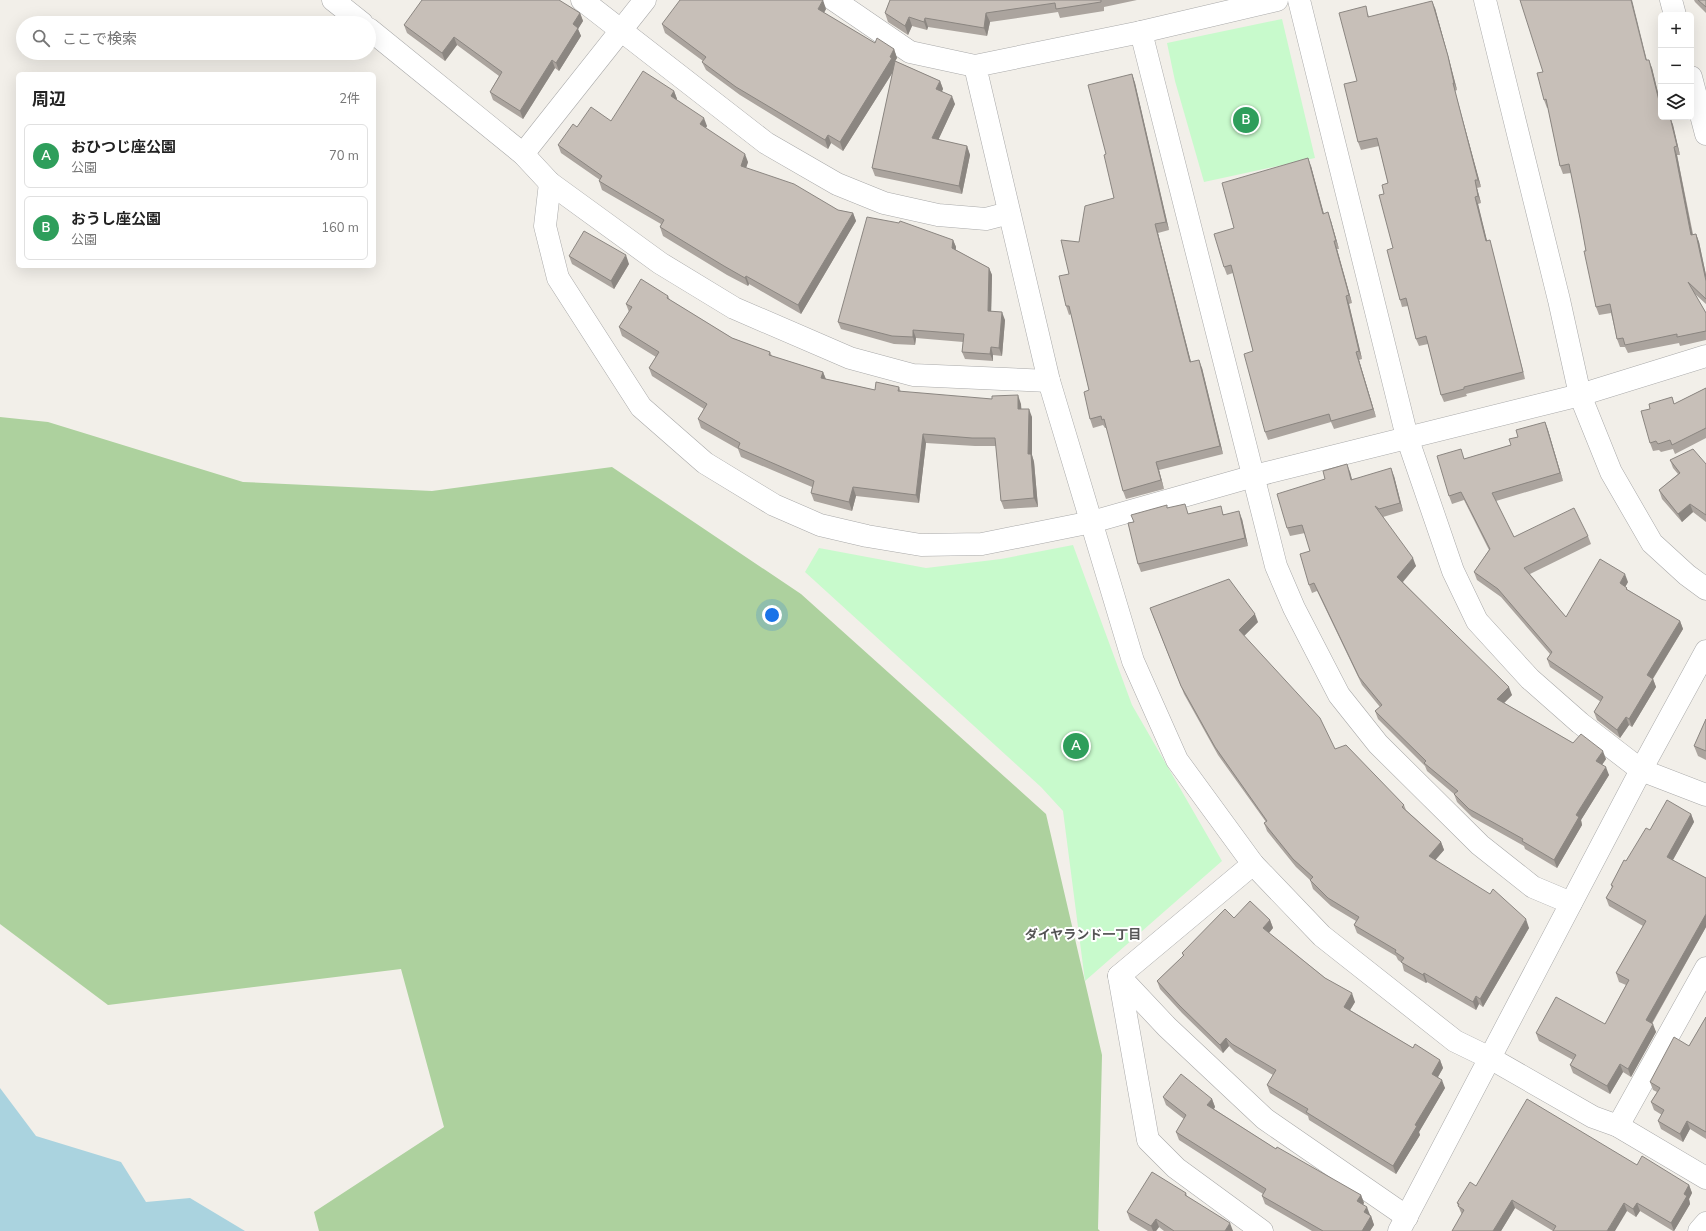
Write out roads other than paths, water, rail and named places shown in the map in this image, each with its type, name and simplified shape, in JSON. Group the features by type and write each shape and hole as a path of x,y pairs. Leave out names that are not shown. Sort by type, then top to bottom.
{"street":[{"path":"333,0 353,16"},
{"path":"582,0 620,31 766,142 837,184 884,203 938,215 986,219 1009,213"},
{"path":"523,154 645,0"},
{"path":"834,0 910,52 975,66 1141,32 1276,0"},
{"path":"1299,0 1407,437 1454,571 1477,620 1530,679 1580,723 1640,770 1706,795"},
{"path":"1485,0 1559,300 1580,395 1611,472 1652,543 1687,575 1706,589"},
{"path":"1671,0 1674,12"},
{"path":"1141,32 1276,566 1294,608 1339,695 1378,744 1480,845 1533,887 1571,903"},
{"path":"376,35 523,154 550,183 660,263 734,308 850,358 913,375 1049,381"},
{"path":"975,66 1049,381 1133,661 1177,760 1253,864 1322,936 1389,991 1455,1041 1490,1058 1593,1117 1618,1126 1706,1178"},
{"path":"1693,84 1706,134"},
{"path":"550,183 545,226 558,278 641,407 712,467 774,506 820,525 867,536 921,546 982,544 1092,522 1254,476 1580,395 1706,356"},
{"path":"1119,976 1167,1027 1265,1119 1403,1224 1640,770 1706,651"},
{"path":"1119,976 1253,864"},
{"path":"1618,1126 1706,968"},
{"path":"1119,976 1148,1140 1176,1168 1262,1231"},
{"path":"1699,1231 1706,1223"}],"water":[{"path":"0,1088 36,1136 121,1162 146,1202 190,1198 245,1231 0,1231"}],"place":[{"name":"おうし座公園","path":"1246,120"},
{"name":"おひつじ座公園","path":"1076,746"}],"district":[{"name":"ダイヤランド一丁目","path":"1083,934"}]}
